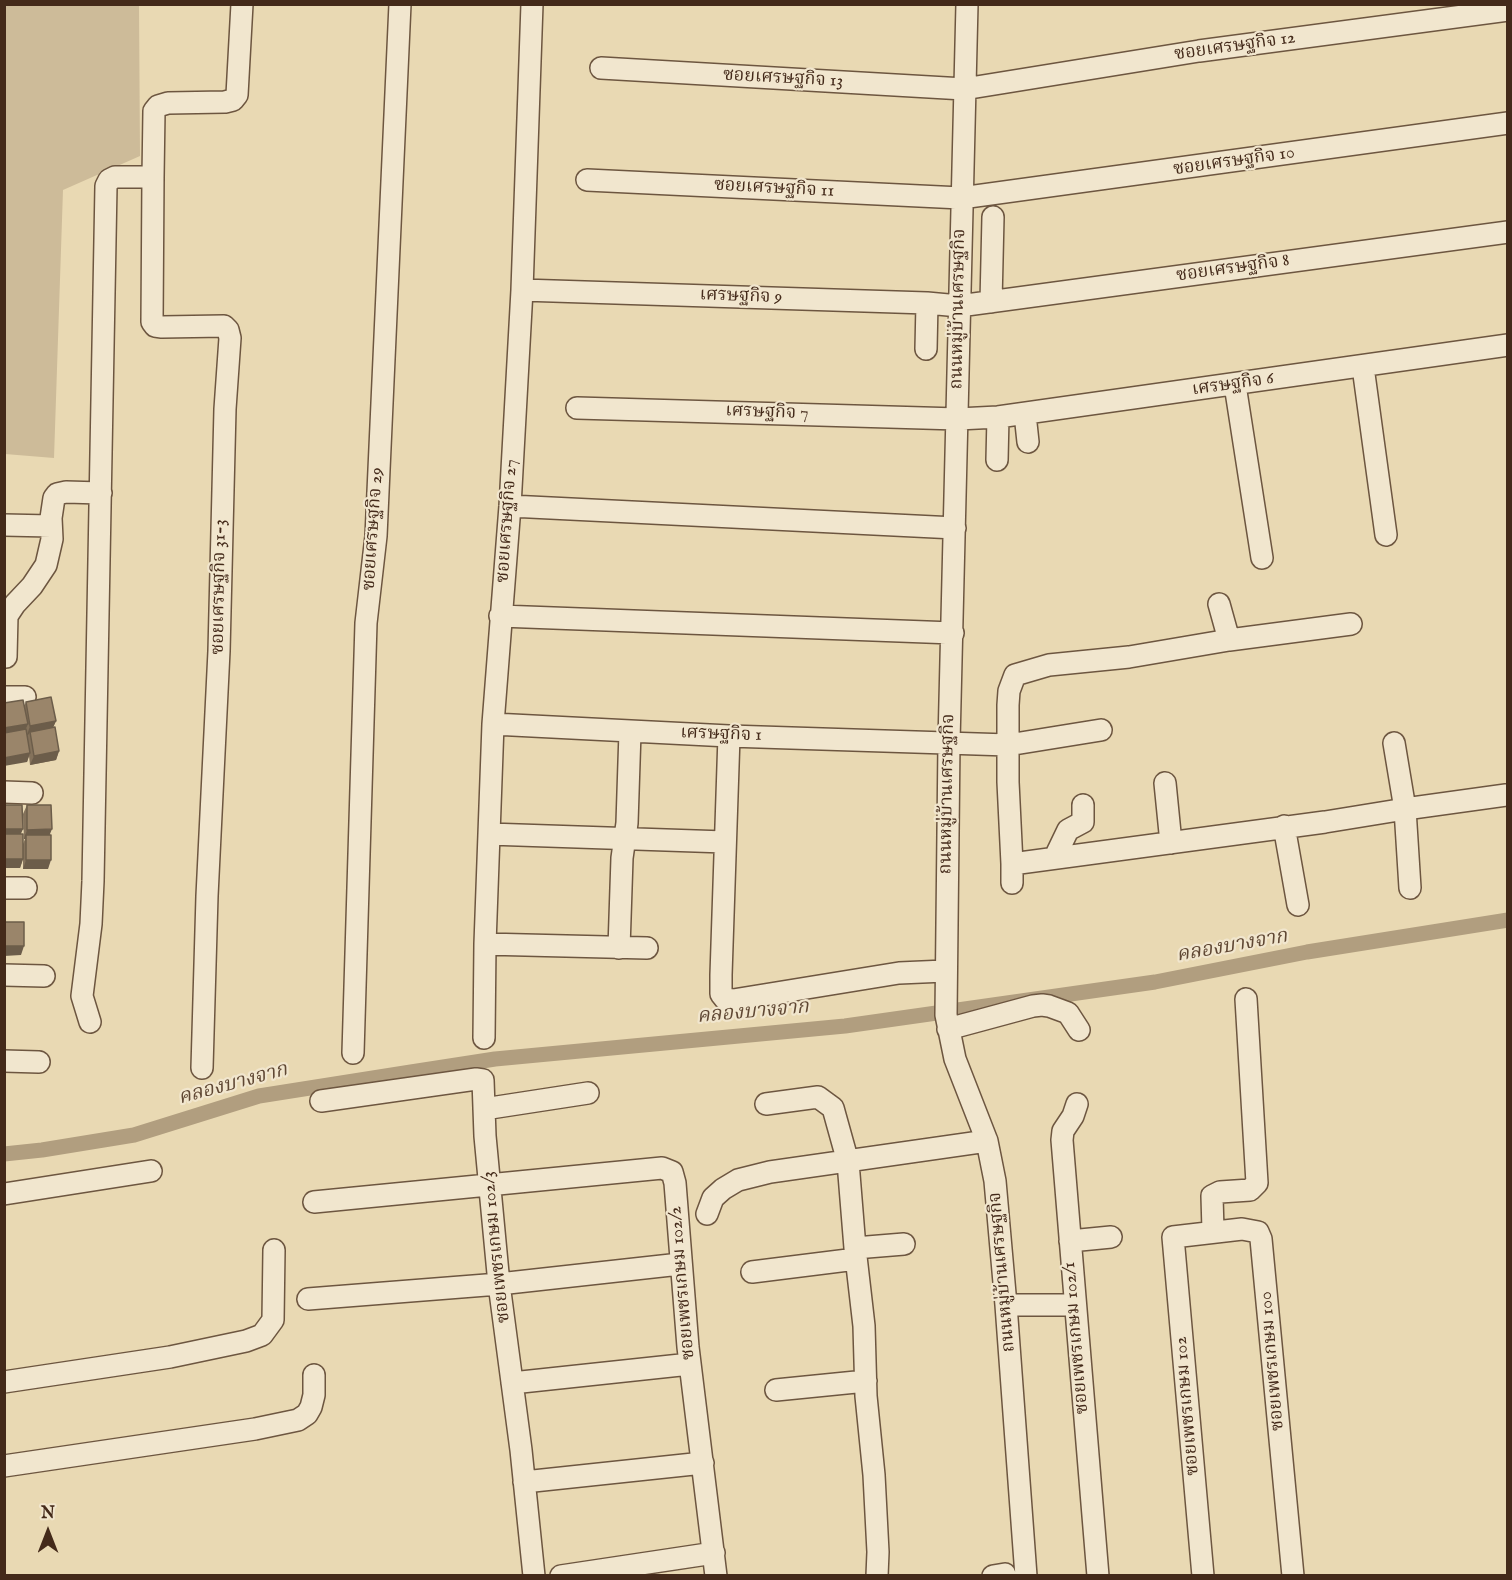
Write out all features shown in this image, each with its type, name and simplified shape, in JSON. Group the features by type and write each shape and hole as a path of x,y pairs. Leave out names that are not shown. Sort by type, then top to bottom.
{"street":[{"name":"ซอยเศรษฐกิจ 31-3","path":"202,1068 207,896 219,651 225,409 230,338 224,326 162,327 155,326 152,322 154,111 158,106 168,103 233,100 237,95 242,4"},
{"name":"ซอยเศรษฐกิจ 29","path":"353,1053 366,623 376,536 400,4"},
{"name":"ซอยเศรษฐกิจ 27","path":"484,1038 484,944 494,724 500,616 510,506 522,290 532,4"},
{"name":"ถนนหมู่บ้านเศรษฐกิจ","path":"967,4 949,742 947,1022 955,1059 987,1141 994,1181 1006,1305 1026,1575"},
{"name":"ซอยเศรษฐกิจ 12","path":"964,89 1198,51 1508,10"},
{"name":"ซอยเศรษฐกิจ 13","path":"601,68 964,89"},
{"name":"ซอยเศรษฐกิจ 10","path":"961,198 1508,123"},
{"path":"90,1022 82,996 91,924 93,881 106,186 114,177 153,177"},
{"name":"ซอยเศรษฐกิจ 11","path":"587,180 961,198"},
{"path":"991,302 993,217"},
{"name":"ซอยเศรษฐกิจ 8","path":"959,306 1508,232"},
{"name":"เศรษฐกิจ 9","path":"522,290 927,303 959,306"},
{"path":"926,349 927,303"},
{"name":"เศรษฐกิจ 6","path":"958,419 1025,414 1508,345"},
{"path":"1363,367 1386,535"},
{"path":"1235,385 1263,558"},
{"name":"เศรษฐกิจ 7","path":"576,408 958,419"},
{"path":"1025,414 1028,442"},
{"path":"997,460 998,417"},
{"path":"6,657 7,616 46,565 51,539 52,503 57,494 101,493"},
{"path":"510,506 954,528"},
{"path":"4,525 51,526"},
{"path":"1219,604 1229,640"},
{"path":"500,616 952,633"},
{"path":"1351,624 1229,640 1129,657 1049,665 1015,675 1009,690 1008,745 1012,873 1055,857 1325,822 1506,795"},
{"name":"เศรษฐกิจ 1","path":"494,724 630,732 1008,745 1101,730"},
{"path":"619,948 630,732"},
{"path":"729,736 721,975 721,994 725,999 733,1000 899,973 946,978"},
{"path":"1394,743 1405,809 1410,888"},
{"path":"1165,783 1172,843"},
{"path":"4,792 32,793"},
{"path":"1055,857 1068,830 1083,822 1083,805"},
{"path":"1284,826 1298,905"},
{"path":"489,834 725,842"},
{"path":"4,888 26,888"},
{"path":"484,944 647,948"},
{"path":"4,975 44,976"},
{"path":"1213,1231 1212,1196 1220,1192 1250,1190 1257,1183 1246,999"},
{"path":"947,1022 1042,1005 1068,1013 1079,1029"},
{"path":"4,1061 39,1062"},
{"name":"ซอยเพชรเกษม 102/3","path":"321,1101 476,1079 483,1080 499,1284 534,1575"},
{"path":"484,1109 588,1093"},
{"path":"765,1104 818,1097 833,1107 848,1162 855,1253 864,1326 874,1475 877,1575"},
{"name":"ซอยเพชรเกษม 102/1","path":"1077,1104 1073,1116 1063,1131 1062,1140 1098,1575"},
{"path":"707,1214 713,1198 738,1180 770,1172 987,1141"},
{"name":"ซอยเพชรเกษม 102/2","path":"490,1184 662,1168 672,1172 675,1183 690,1364 717,1575"},
{"path":"4,1194 151,1172"},
{"path":"314,1202 490,1184"},
{"name":"ซอยเพชรเกษม 100","path":"1173,1237 1242,1229 1252,1230 1260,1236 1293,1575"},
{"path":"1070,1241 1111,1237"},
{"name":"ซอยเพชรเกษม 102","path":"1173,1237 1203,1575"},
{"path":"752,1272 904,1244"},
{"path":"4,1383 170,1357 246,1341 262,1335 273,1320 274,1250"},
{"path":"308,1299 499,1284 680,1264"},
{"path":"1006,1305 1075,1305"},
{"path":"512,1383 690,1364"},
{"path":"4,1466 264,1428 298,1420 307,1414 311,1407 314,1395 314,1375"},
{"path":"776,1390 866,1381"},
{"path":"524,1482 703,1462"},
{"path":"561,1575 714,1553"}],"shaded area":[{"path":"4,5 139,5 140,156 63,190 54,458 5,454"}],"building":[{"path":"51,697 56,721 30,726 26,702"},
{"path":"23,700 28,724 4,728 4,703"},
{"path":"55,727 59,751 34,756 30,732"},
{"path":"26,729 30,753 4,758 4,733"},
{"path":"4,805 22,805 23,829 4,829"},
{"path":"27,805 51,805 52,829 27,830"},
{"path":"4,834 23,834 23,859 4,859"},
{"path":"26,835 51,835 51,860 26,860"},
{"path":"4,922 24,922 24,946 4,946"}],"waterway":[{"name":"คลองบางจาก","path":"4,1154 134,1135 259,1096 411,1072 495,1059 845,1026 1155,982 1307,952 1508,920"}]}
